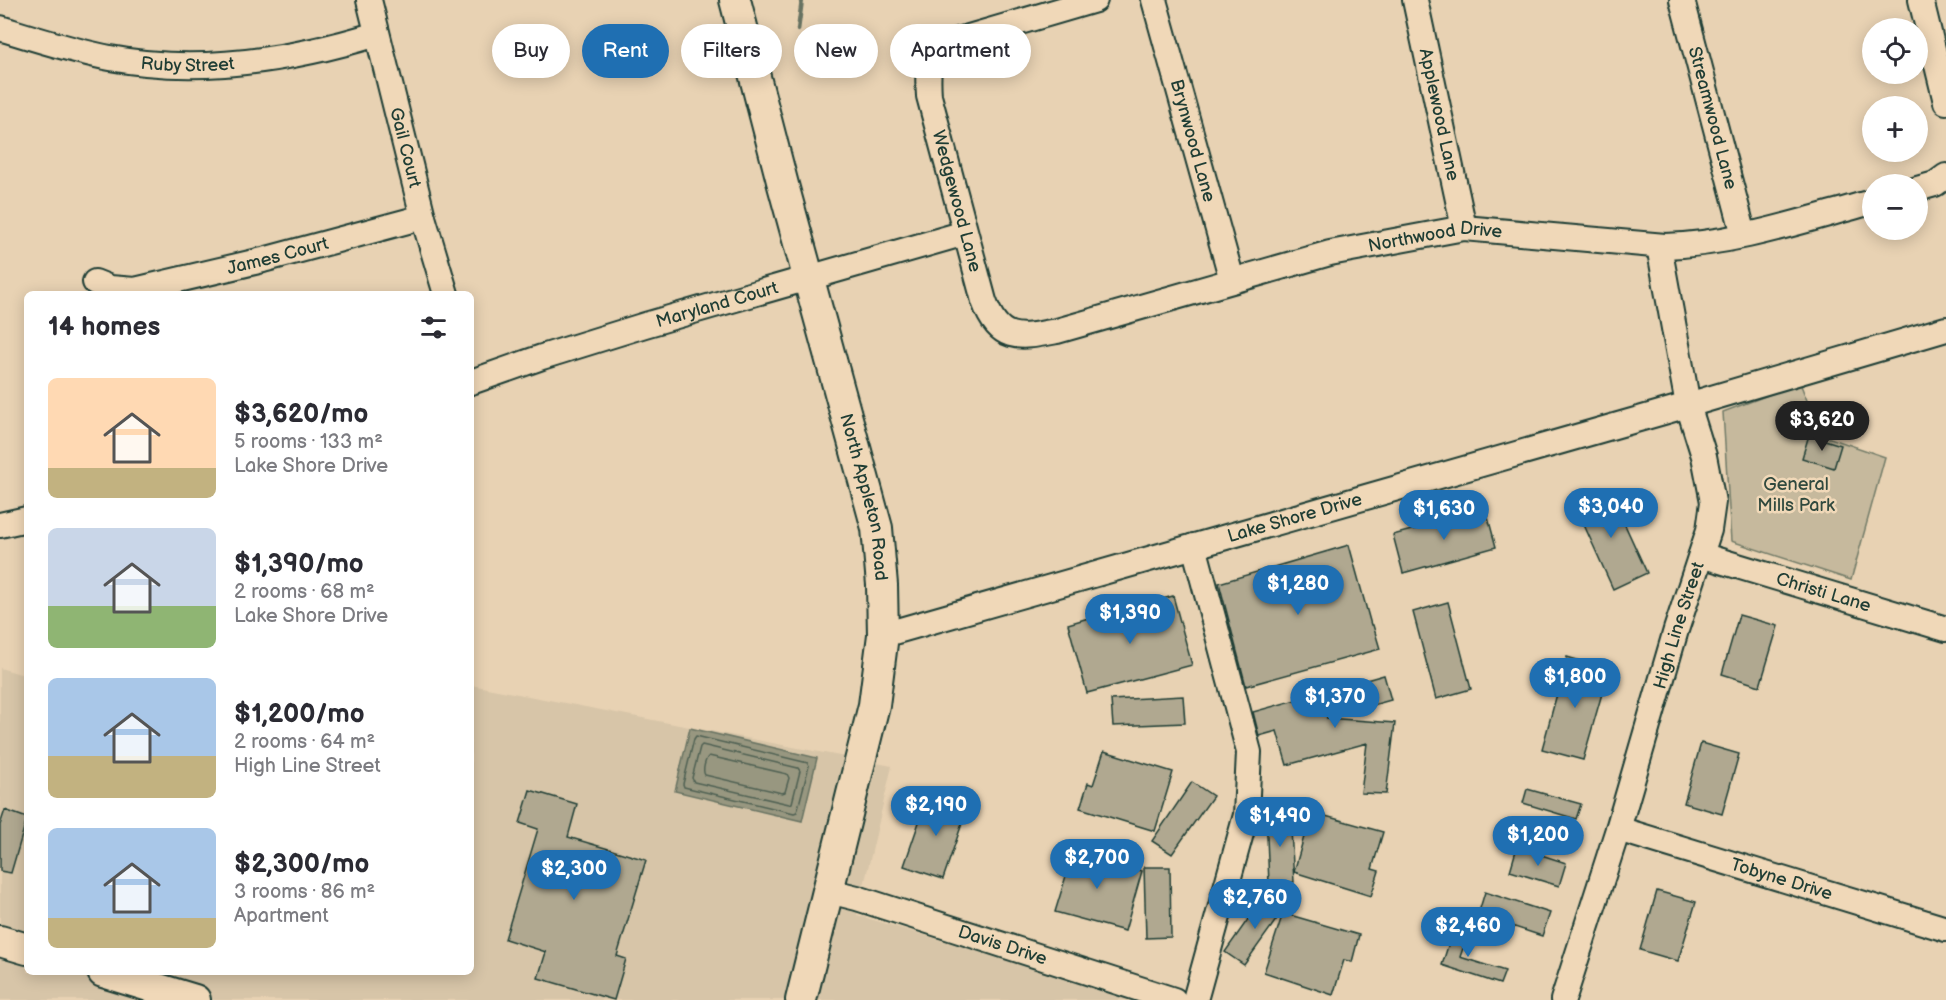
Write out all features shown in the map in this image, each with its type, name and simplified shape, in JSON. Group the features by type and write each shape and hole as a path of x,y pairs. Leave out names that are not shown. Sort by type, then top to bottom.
{"main road":[{"name":"North Appleton Road","path":"735,0 783,186 877,528 882,585 883,635 874,705 801,1000"},
{"path":"0,941 24,948"},
{"path":"113,975 195,1000"}],"street":[{"name":"Gail Court","path":"369,0 423,217 445,291"},
{"name":"Wedgewood Lane","path":"1006,333 999,328 988,313 929,96 927,71 931,61 955,41 1095,0"},
{"name":"Brynwood Lane","path":"1154,0 1232,280"},
{"name":"Applewood Lane","path":"1415,0 1464,228"},
{"name":"Streamwood Lane","path":"1682,0 1744,236"},
{"path":"1921,0 1946,102"},
{"name":"Ruby Street","path":"0,28 111,58 170,64 229,64 284,57 377,34"},
{"path":"1928,186 1946,176"},
{"name":"Northwood Drive","path":"1006,333 1024,337 1057,331 1330,253 1464,228 1659,246 1693,245 1744,236 1862,205"},
{"name":"James Court","path":"95,282 110,288 135,290 263,261 423,217"},
{"name":"Maryland Court","path":"474,380 634,328 965,233"},
{"name":"High Line Street","path":"1563,1000 1618,830 1676,630 1709,530 1713,502 1704,456 1688,405 1659,246"},
{"name":"Lake Shore Drive","path":"883,635 1946,329"},
{"path":"0,525 24,520"},
{"path":"1194,546 1249,752 1246,815 1195,1000"},
{"name":"Christi Lane","path":"1701,555 1946,629"},
{"name":"Tobyne Drive","path":"1618,830 1946,929"},
{"name":"Davis Drive","path":"829,891 1174,1000"}],"shaded area":[{"path":"0,668 24,675 24,975 474,975 474,686 892,766 857,915 1140,1000 0,1000"}],"green space":[{"name":"General Mills Park","path":"1800,383 1821,435 1885,457 1851,580 1731,541 1723,412"}],"water":[{"path":"690,728 817,758 802,821 675,791"}],"building":[{"path":"1809,435 1841,445 1834,468 1802,458"},
{"path":"1609,490 1647,573 1613,589 1575,505"},
{"path":"1486,510 1496,547 1403,573 1393,535"},
{"path":"1349,545 1380,649 1246,686 1219,583"},
{"path":"1173,596 1192,665 1087,693 1068,624"},
{"path":"1448,602 1471,689 1436,699 1413,612"},
{"path":"1739,615 1778,626 1760,686 1722,674"},
{"path":"1567,657 1609,669 1583,760 1542,749"},
{"path":"1384,675 1391,700 1326,718 1395,723 1386,794 1361,793 1367,743 1287,765 1277,731 1259,736 1253,712"},
{"path":"1183,696 1185,723 1113,726 1111,700"},
{"path":"1701,743 1739,754 1722,814 1684,803"},
{"path":"1104,751 1173,772 1155,831 1080,808 1088,783 1093,785"},
{"path":"1192,782 1213,796 1172,854 1152,841"},
{"path":"1527,789 1581,804 1576,819 1523,803"},
{"path":"530,790 577,804 568,837 646,860 617,956 626,959 614,1000 538,978 546,952 505,939 538,829 520,823"},
{"path":"928,796 967,809 943,879 904,866"},
{"path":"5,810 24,817 24,828 11,873 0,871 0,825"},
{"path":"1290,812 1294,882 1269,884 1266,813"},
{"path":"1311,812 1383,832 1372,869 1379,871 1371,896 1294,872"},
{"path":"1517,847 1566,863 1559,886 1510,871"},
{"path":"1066,848 1142,871 1125,931 1055,912 1066,876 1059,873"},
{"path":"1144,867 1170,867 1171,937 1146,938"},
{"path":"1657,891 1696,902 1678,961 1640,950"},
{"path":"1485,892 1550,913 1542,936 1478,915"},
{"path":"1265,895 1284,909 1244,965 1225,952"},
{"path":"1283,913 1359,935 1352,962 1344,960 1333,995 1264,972"},
{"path":"1455,924 1470,928 1460,957 1505,971 1500,984 1442,965"}],"waterway":[{"path":"799,24 802,0"}]}
